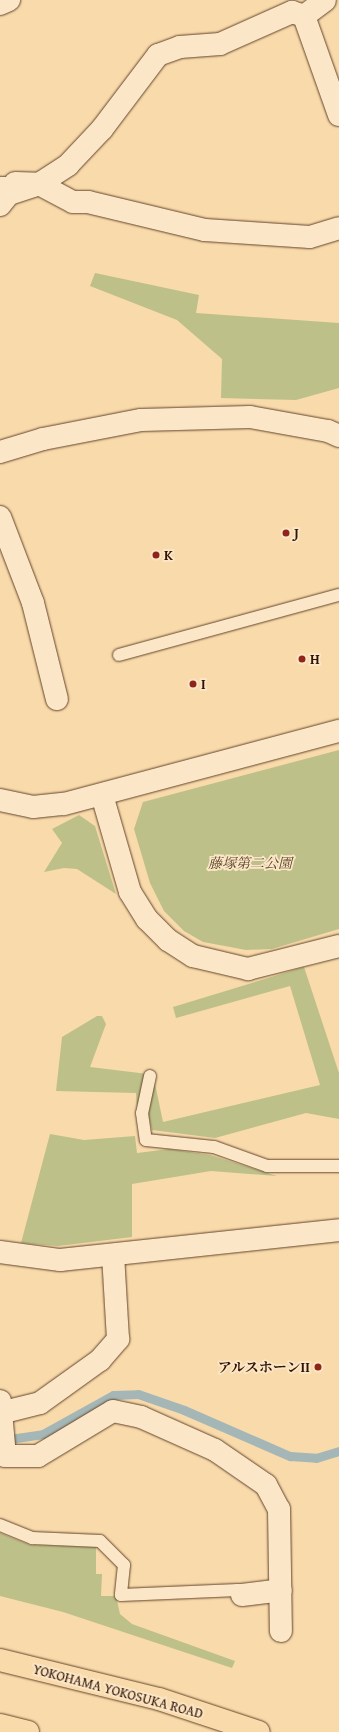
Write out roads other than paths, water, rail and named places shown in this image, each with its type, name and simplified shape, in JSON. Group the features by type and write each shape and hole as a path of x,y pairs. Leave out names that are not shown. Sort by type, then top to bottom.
{"highway":[{"name":"YOKOHAMA YOKOSUKA ROAD","path":"0,1660 159,1699 259,1732"},
{"path":"0,1725 28,1732"}],"street":[{"path":"0,4 9,0"},
{"path":"304,16 325,0"},
{"path":"0,205 9,194 39,184 78,155 158,55 180,47 220,44 292,12 304,16"},
{"path":"304,16 339,114"},
{"path":"7,183 39,184 74,202 88,202 205,230 310,237 339,228"},
{"path":"0,452 43,439 141,420 250,417 328,431 339,436"},
{"path":"0,517 33,603 57,699"},
{"path":"0,800 33,806 64,804 243,754 339,731"},
{"path":"102,794 130,892 147,919 168,940 192,956 248,969 339,946"},
{"path":"0,1252 60,1260 339,1230"},
{"path":"0,1413 40,1403 100,1360 118,1339 113,1255"},
{"path":"0,1401 3,1459 38,1456 113,1411 141,1417 214,1450 266,1485 279,1509 281,1631"},
{"path":"242,1595 281,1590"}],"lane":[{"path":"120,655 339,595"},
{"path":"150,1076 142,1113 146,1140 214,1147 266,1166 339,1166"},
{"path":"0,1525 32,1538 100,1541 124,1565 121,1595 238,1590 242,1595"}],"waterway":[{"path":"3,1440 43,1434 113,1395 138,1394 184,1410 290,1456 316,1458 339,1451"}],"place":[{"name":"J","path":"286,533"},
{"name":"K","path":"156,555"},
{"name":"H","path":"302,659"},
{"name":"I","path":"193,684"},
{"name":"アルスホーンⅡ","path":"318,1367"}],"park label":[{"name":"藤塚第二公園","path":"250,863"}]}
